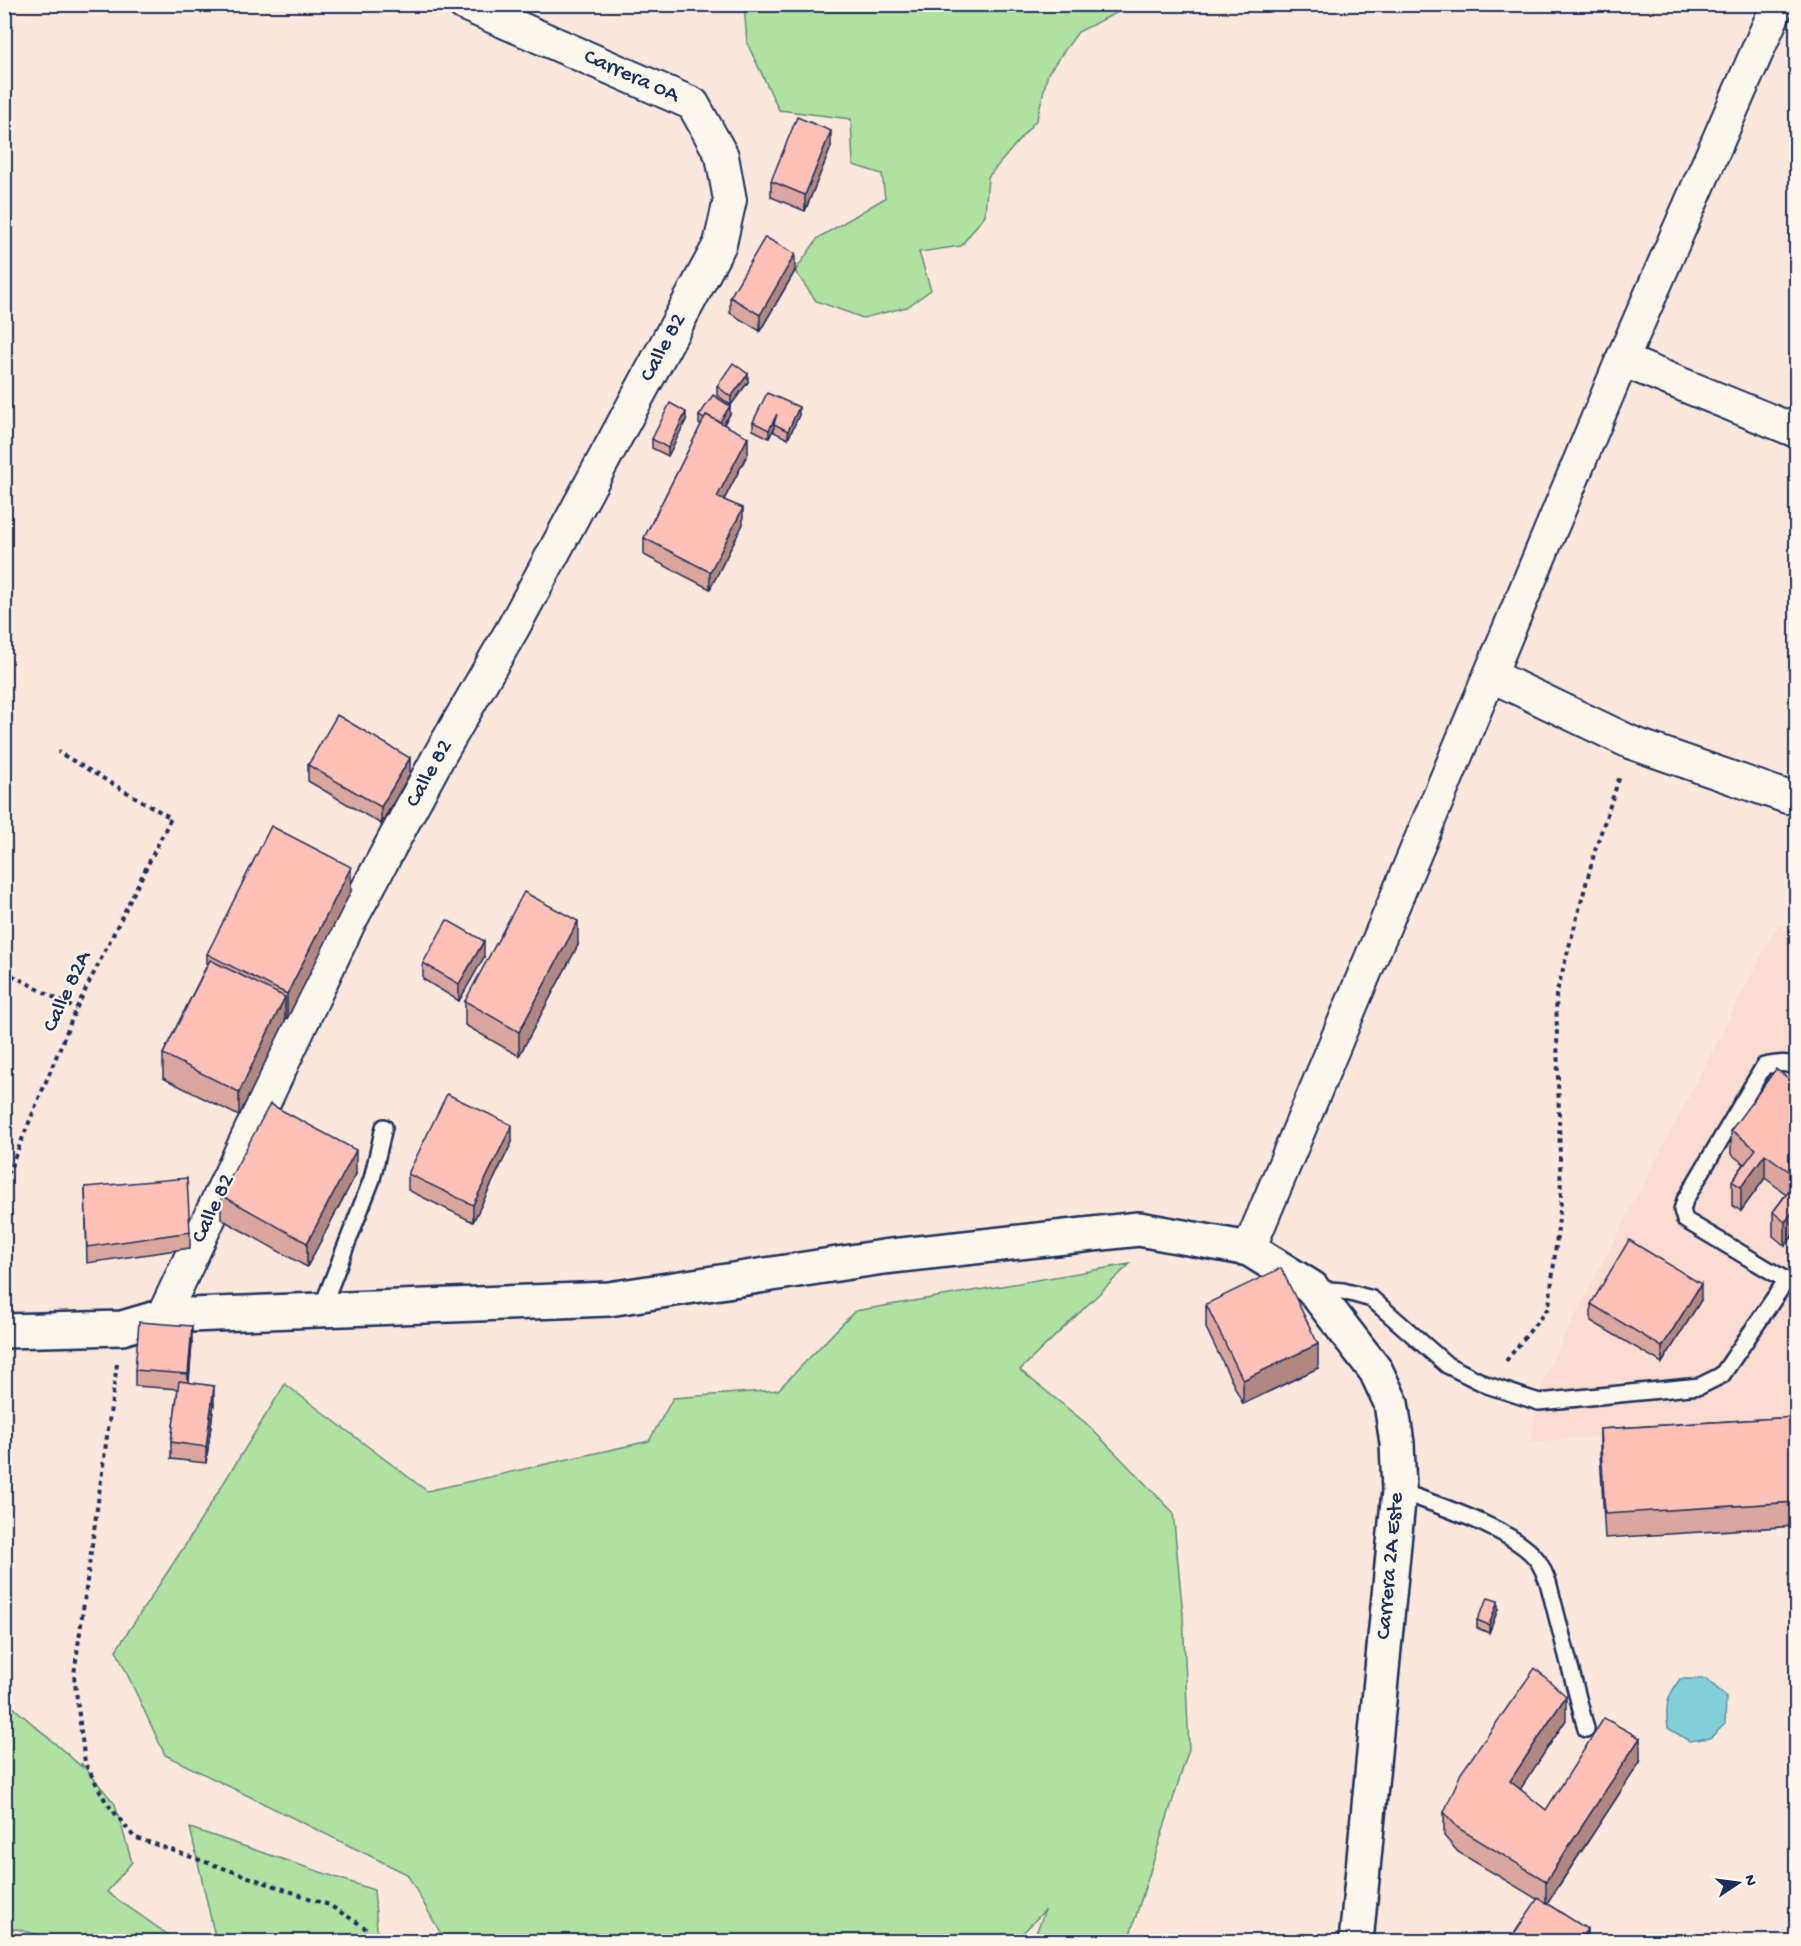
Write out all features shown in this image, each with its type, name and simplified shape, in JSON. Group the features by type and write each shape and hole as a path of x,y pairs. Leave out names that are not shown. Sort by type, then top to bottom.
{"street":[{"name":"Carrera 0A","path":"464,4 693,104 722,156 730,200 720,244"},
{"path":"4,1331 122,1328 163,1316 609,1299 883,1257 1139,1229 1249,1249 1622,360 1778,4"},
{"name":"Calle 82","path":"163,1316 348,925 439,756 513,628 720,244"},
{"path":"1622,360 1797,431"},
{"path":"1490,675 1632,743 1787,797 1797,795"},
{"name":"Carrera 2A Este","path":"1249,1249 1312,1288 1376,1371 1391,1403 1397,1443 1399,1491 1356,1941"}],"lane":[{"path":"1312,1288 1343,1291 1372,1299 1446,1365 1487,1385 1539,1402 1700,1386 1722,1375 1791,1283 1685,1220 1682,1210 1685,1200 1764,1066 1791,1063 1797,1067"},
{"path":"321,1310 372,1179 384,1126"},
{"path":"1399,1491 1468,1516 1524,1546 1538,1561 1548,1582 1586,1729"}],"path":[{"path":"1487,1385 1550,1308 1561,1201 1556,995 1596,847 1632,743"},
{"name":"Calle 82A","path":"4,1183 76,1009 171,818 58,752"},
{"path":"4,971 76,1009"},
{"path":"122,1328 74,1675 85,1763 106,1802 134,1837 329,1905 363,1926 376,1941"}],"shaded area":[{"path":"1778,924 1796,938 1796,1420 1530,1443 1546,1372"}],"green space":[{"path":"744,5 1132,5 1078,32 1048,73 1037,119 988,177 985,215 961,246 919,252 931,290 907,307 863,318 816,301 795,271 818,238 885,198 882,174 853,165 851,119 779,110 747,43"},
{"path":"1130,1264 1020,1370 1087,1424 1173,1512 1183,1615 1189,1749 1128,1941 1033,1941 1045,1910 1015,1941 445,1941 407,1874 165,1755 116,1650 184,1547 285,1384 427,1491 649,1441 673,1398 778,1390 855,1311"},
{"path":"4,1699 82,1767 81,1763 115,1804 132,1862 107,1892 177,1941 61,1941 17,1929 5,1931"},
{"path":"190,1828 374,1890 378,1941 216,1941"}],"water":[{"path":"1680,1679 1706,1679 1726,1696 1725,1724 1710,1738 1689,1741 1668,1728 1668,1702"}],"building":[{"path":"797,117 831,131 805,195 771,181"},
{"path":"765,237 795,254 760,315 730,297"},
{"path":"733,363 748,374 731,397 717,386"},
{"path":"767,393 799,407 788,431 774,424 777,414 769,430 753,422"},
{"path":"713,395 730,406 720,422 706,415 704,419 699,416"},
{"path":"670,403 686,412 668,448 652,439"},
{"path":"706,415 748,437 717,497 743,508 710,572 644,538"},
{"path":"337,715 410,758 381,807 308,765"},
{"path":"271,826 351,867 287,994 207,954"},
{"path":"524,892 578,921 519,1032 465,1001"},
{"path":"447,920 484,941 459,984 423,963"},
{"path":"210,960 285,997 239,1092 163,1054"},
{"path":"1776,1069 1797,1085 1797,1177 1765,1154 1741,1187 1732,1181 1756,1149 1731,1130"},
{"path":"447,1094 512,1125 473,1205 408,1174"},
{"path":"270,1104 356,1150 307,1243 221,1195"},
{"path":"187,1178 190,1232 87,1247 85,1187"},
{"path":"1797,1180 1797,1206 1785,1222 1773,1212"},
{"path":"1629,1240 1701,1284 1662,1347 1591,1304"},
{"path":"1281,1268 1318,1344 1243,1380 1206,1304"},
{"path":"139,1322 192,1326 188,1374 135,1370"},
{"path":"179,1381 214,1386 206,1447 171,1442"},
{"path":"1797,1417 1797,1502 1605,1514 1600,1429"},
{"path":"1488,1598 1498,1601 1489,1625 1477,1620"},
{"path":"1535,1668 1566,1696 1510,1781 1546,1810 1604,1718 1640,1738 1546,1881 1458,1828 1444,1812 1461,1773"},
{"path":"1538,1898 1587,1929 1579,1941 1509,1941"}]}
